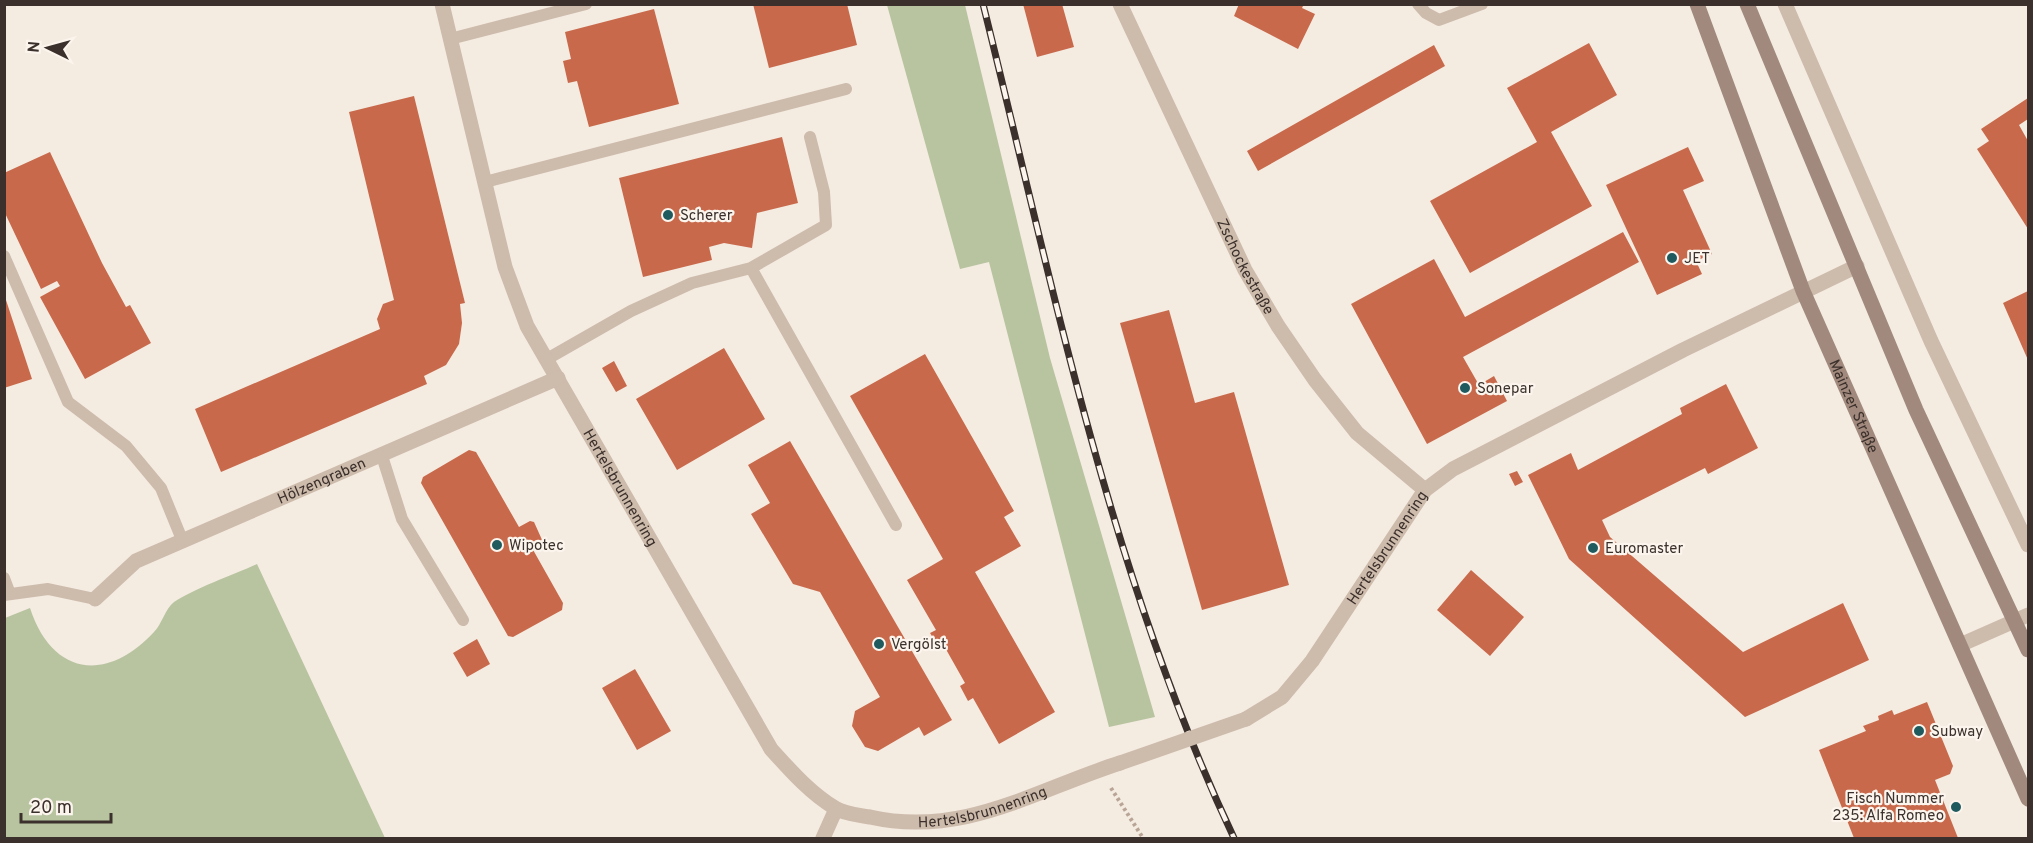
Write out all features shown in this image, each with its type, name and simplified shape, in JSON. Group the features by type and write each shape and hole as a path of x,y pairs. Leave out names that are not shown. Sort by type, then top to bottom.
{"main road":[{"name":"Mainzer Straße","path":"1697,4 1803,291 2028,800"},
{"path":"1748,4 1916,410 2022,617 2028,650"}],"street":[{"name":"Hertelsbrunnenring","path":"442,4 506,267 527,326 771,749 801,781 836,809 894,823 949,822 1000,809 1102,769 1246,719 1282,697 1312,661 1425,490 1453,469 1803,291 1857,266"},
{"name":"Zschockestraße","path":"1120,4 1245,270 1278,326 1316,380 1358,433 1425,490"},
{"path":"1785,4 1931,341 2028,544"},
{"name":"Hölzengraben","path":"95,599 136,561 558,378"},
{"path":"1960,645 2022,617"},
{"path":"823,838 836,809"}],"lane":[{"path":"450,39 586,4"},
{"path":"1418,4 1426,13 1439,20 1482,4"},
{"path":"485,182 846,89"},
{"path":"547,359 631,311 692,283 751,268 826,225 824,192 810,137"},
{"path":"4,256 69,402 126,446 161,488 183,542"},
{"path":"751,268 896,525"},
{"path":"382,456 402,519 463,620"},
{"path":"4,578 7,594 48,589 95,599"}],"path":[{"path":"1102,769 1143,838"}],"green space":[{"path":"887,5 965,5 1050,358 1155,717 1109,727 989,262 960,269"},
{"path":"257,564 385,838 5,838 5,618 30,608 40,631 52,648 67,659 83,665 100,665 118,659 136,648 157,629 174,602"}],"building":[{"path":"753,4 847,4 857,45 769,68"},
{"path":"1023,4 1062,4 1074,47 1037,57"},
{"path":"1239,4 1304,4 1302,8 1315,14 1298,49 1234,16"},
{"path":"654,9 679,104 589,127 577,81 568,83 563,61 571,59 565,32"},
{"path":"1589,43 1617,95 1551,132 1592,206 1470,273 1430,201 1537,142 1507,88"},
{"path":"1434,45 1445,66 1258,171 1247,151"},
{"path":"414,96 465,303 460,304 462,323 459,344 446,365 424,376 427,384 221,472 195,409 380,329 377,319 383,304 394,300 349,112"},
{"path":"2028,98 2028,119 2019,125 2028,141 2028,229 1977,149 1989,141 1981,129"},
{"path":"782,137 798,203 757,213 752,248 724,243 709,247 712,260 643,277 619,178"},
{"path":"1688,147 1704,181 1683,190 1712,254 1696,261 1702,274 1657,295 1606,185"},
{"path":"50,152 102,263 126,307 130,305 151,343 85,379 40,297 60,286 57,281 41,289 4,211 4,173"},
{"path":"1623,232 1639,262 1463,357 1479,385 1494,376 1507,401 1427,444 1351,304 1434,259 1465,317"},
{"path":"2028,291 2028,360 2003,303"},
{"path":"4,294 32,379 4,388"},
{"path":"1169,310 1195,403 1234,392 1289,585 1202,610 1120,323"},
{"path":"724,348 765,419 677,470 636,399"},
{"path":"925,354 1014,511 1004,517 1021,546 975,572 1055,712 999,744 973,698 968,701 960,686 965,683 943,644 938,646 930,633 936,630 907,580 943,559 850,396"},
{"path":"614,361 627,386 616,392 602,368"},
{"name":"Euromaster","path":"1726,384 1758,448 1708,474 1705,468 1602,520 1610,537 1743,652 1843,603 1869,660 1745,717 1569,559 1528,475 1571,453 1578,470 1682,414 1680,408"},
{"name":"Vergölst","path":"790,441 952,720 924,736 919,727 878,751 865,747 852,726 855,711 880,697 820,592 793,584 751,514 770,503 748,465"},
{"name":"Wipotec","path":"469,450 476,452 519,527 530,521 534,522 543,542 532,548 563,603 562,610 513,637 508,636 421,483 423,477"},
{"path":"1517,471 1523,482 1515,486 1509,474"},
{"path":"1471,570 1524,617 1490,656 1437,610"},
{"path":"477,639 490,664 467,677 453,653"},
{"path":"635,669 671,731 637,750 602,688"},
{"path":"1927,702 1953,766 1950,774 1935,780 1958,838 1854,838 1819,750 1866,731 1863,726 1879,720 1878,716 1892,710 1894,715"}],"railway":[{"path":"983,4 1060,322 1119,533 1152,637 1190,738 1234,838"}],"place":[{"name":"Scherer","path":"668,215"},
{"name":"JET","path":"1672,258"},
{"name":"Sonepar","path":"1465,388"},
{"name":"Wipotec","path":"497,545"},
{"name":"Euromaster","path":"1593,548"},
{"name":"Vergölst","path":"879,644"},
{"name":"Subway","path":"1919,731"},
{"name":"Fisch Nummer 235: Alfa Romeo","path":"1956,807"}]}
